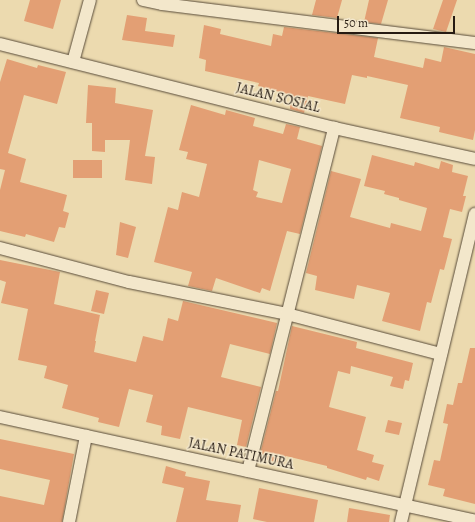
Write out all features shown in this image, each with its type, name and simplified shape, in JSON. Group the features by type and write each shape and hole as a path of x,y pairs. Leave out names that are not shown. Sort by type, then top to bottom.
{"street":[{"path":"74,62 90,0"},
{"path":"144,0 162,4 475,43"},
{"name":"JALAN SOSIAL","path":"0,44 334,128 475,159"},
{"path":"248,471 334,128"},
{"path":"401,522 404,504 475,214"},
{"path":"0,248 129,282 287,314 441,354"},
{"name":"JALAN PATIMURA","path":"0,417 404,504 475,521"},
{"path":"69,522 86,436"}],"building":[{"path":"30,0 61,0 53,29 24,21"},
{"path":"316,0 342,0 337,18 312,15"},
{"path":"369,0 388,0 381,24 364,22"},
{"path":"443,0 457,0 446,32 433,29"},
{"path":"127,15 147,18 145,31 175,35 173,47 122,40"},
{"path":"204,25 221,29 220,34 271,46 273,34 282,36 284,27 378,38 374,57 423,68 425,58 441,62 444,47 475,54 475,130 473,140 439,132 440,127 400,118 408,85 367,76 367,78 352,75 345,104 308,96 304,113 290,109 291,95 258,86 259,83 205,71 206,60 199,58"},
{"path":"7,59 37,68 38,65 66,72 57,104 24,95 8,153 26,159 20,182 67,195 63,211 69,213 65,228 59,227 54,242 26,234 25,237 0,231 0,190 5,170 0,169 0,82"},
{"path":"88,85 116,88 115,103 153,110 145,156 155,157 152,184 125,180 130,140 105,140 105,152 92,151 92,123 86,123"},
{"path":"191,105 225,115 226,110 255,118 253,126 283,134 286,124 300,127 297,139 322,146 300,234 287,231 270,291 262,288 260,293 216,278 212,291 188,286 192,272 154,262 168,207 178,210 182,192 199,197 207,164 186,159 188,152 179,150","holes":["259,160 291,169 282,203 256,197 258,192 253,190"]},
{"path":"372,155 414,166 415,162 439,169 441,161 453,165 452,172 468,176 463,196 466,196 462,212 450,209 443,237 452,239 444,270 440,269 431,303 427,302 420,331 382,321 390,293 357,285 354,299 315,290 317,276 306,273 331,171 361,179 350,217 390,228 391,223 421,231 427,208 384,194 385,191 364,186"},
{"path":"73,160 102,160 102,178 73,178"},
{"path":"120,222 136,227 128,258 116,255"},
{"path":"0,260 60,272 54,304 100,315 94,352 136,362 143,336 163,341 168,318 178,321 183,301 277,323 270,354 230,344 221,377 261,387 246,447 237,445 242,420 188,407 180,439 161,435 162,426 146,422 153,395 129,389 119,427 98,422 99,418 62,408 68,385 44,378 47,366 18,360 28,309 1,303 6,282 0,280"},
{"path":"96,290 109,293 104,314 91,311"},
{"path":"292,326 357,342 356,348 413,363 409,381 405,380 403,389 390,386 393,377 351,366 350,374 338,371 329,407 366,417 357,450 374,455 372,462 384,465 379,481 367,477 366,480 327,468 327,466 286,456 284,464 259,458 276,391 278,391"},
{"path":"470,348 475,348 475,504 443,496 445,489 428,485 434,460 440,461 448,424 443,423 447,404 453,405 458,383 462,383"},
{"path":"388,420 402,423 399,435 385,432"},
{"path":"0,439 74,454 62,522 0,522 0,496 44,505 50,480 0,469"},
{"path":"166,466 186,472 185,476 210,481 206,500 241,505 238,522 176,522 184,488 162,483"},
{"path":"259,488 318,500 314,522 267,522 253,519"},
{"path":"349,508 390,515 389,522 347,522"}]}
